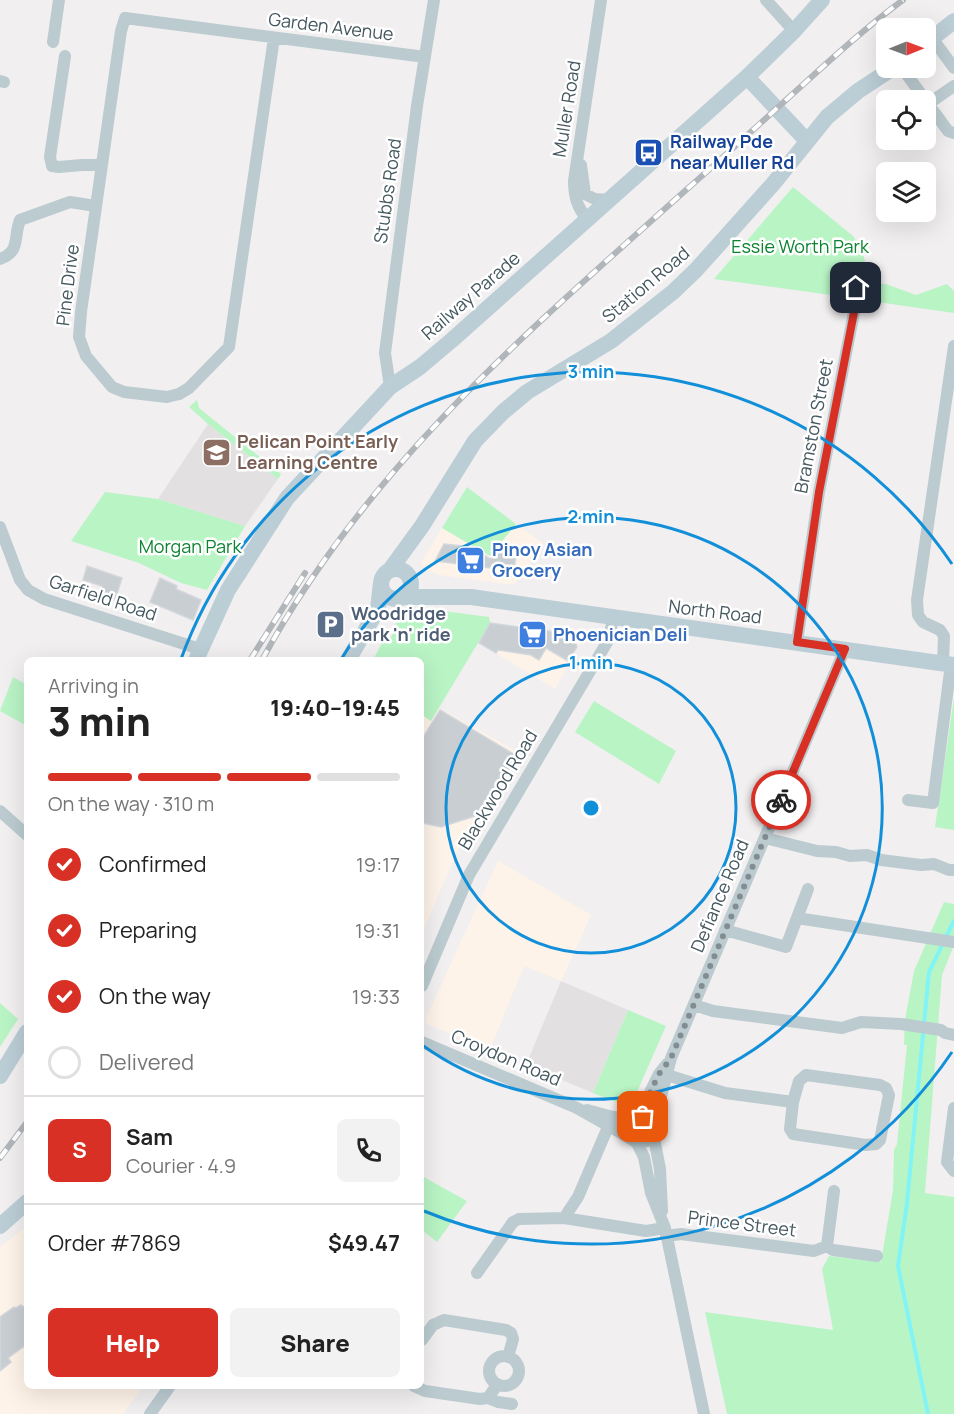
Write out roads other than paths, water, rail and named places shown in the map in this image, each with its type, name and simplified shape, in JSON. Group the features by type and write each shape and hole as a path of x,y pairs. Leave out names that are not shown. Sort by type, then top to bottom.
{"street":[{"path":"53,42 59,0"},
{"name":"Stubbs Road","path":"390,387 385,353 434,0"},
{"name":"Muller Road","path":"587,219 581,212 574,194 601,0"},
{"path":"766,0 794,31"},
{"name":"Railway Parade","path":"198,654 228,590 280,508 390,387 444,347 747,77 822,0"},
{"name":"Garden Avenue","path":"125,18 425,57"},
{"name":"Pine Drive","path":"125,18 121,31 79,337 86,356 112,387 124,392 167,397 179,394 189,388 229,347 274,38"},
{"path":"936,35 954,21"},
{"path":"936,41 954,57"},
{"path":"936,43 954,68"},
{"path":"65,56 50,157 52,166 59,168 102,165"},
{"path":"747,77 806,140"},
{"name":"Station Road","path":"350,657 376,612 386,577 422,526 476,441 503,412 527,392 611,341 673,292 696,270 773,184 826,117 878,78"},
{"path":"936,98 954,86"},
{"path":"936,115 948,131 954,133"},
{"path":"578,156 585,194 595,199 609,200"},
{"path":"0,259 9,256 14,251 20,220 70,202 96,207"},
{"name":"Bramston Street","path":"797,642 819,492 856,302 856,288"},
{"path":"908,800 933,803 949,664 944,636 940,630 923,622 918,615 917,600 954,346"},
{"name":"Garfield Road","path":"0,526 20,580 28,590 44,599 198,654"},
{"name":"Station Road","path":"410,578 411,561 422,526"},
{"path":"362,657 386,616 410,590 410,578 402,570 386,577 383,591 389,597 402,598"},
{"name":"North Road","path":"410,578 471,597 949,664"},
{"name":"North Road","path":"402,598 471,597"},
{"name":"Blackwood Road","path":"424,981 469,875 609,639 613,618"},
{"name":"Defiance Road","path":"704,1414 665,1227 660,1169 653,1130 671,1058 845,649"},
{"path":"0,811 24,832"},
{"path":"765,838 817,851 836,852 850,856 867,855 881,860 921,865 934,864 954,870"},
{"path":"725,930 786,947 808,889"},
{"path":"797,918 954,942"},
{"path":"694,1005 713,1011 842,1028 861,1022 901,1024 941,1029 945,1033 954,1035"},
{"path":"0,1076 24,1037"},
{"name":"Croydon Road","path":"424,1043 577,1108 634,1141"},
{"name":"Defiance Road","path":"636,1118 659,1074 671,1058"},
{"path":"667,1075 725,1093 793,1102"},
{"path":"806,1076 880,1085 886,1088 889,1095 880,1140 876,1144 866,1145 794,1134 790,1129 793,1102 799,1081 806,1076"},
{"name":"Croydon Road","path":"577,1108 620,1118 636,1118"},
{"path":"954,1108 946,1162 954,1171"},
{"path":"636,1118 647,1119 653,1130 648,1141 634,1141 627,1130 636,1118"},
{"path":"564,1218 578,1197 608,1127"},
{"name":"Defiance Road","path":"634,1141 644,1157 651,1192 665,1227"},
{"path":"834,1191 827,1246 833,1250 878,1256"},
{"path":"0,1226 24,1211"},
{"path":"0,1236 24,1212"},
{"name":"Prince Street","path":"477,1273 513,1222 519,1219 564,1218 646,1231 665,1227 681,1234 814,1251 827,1246"},
{"path":"424,1337 433,1325 444,1320 506,1330 511,1333 513,1339 508,1357"},
{"path":"498,1357 508,1357 516,1364 517,1378 506,1386 496,1385 490,1378 489,1368 498,1357"},
{"path":"488,1398 496,1385"},
{"path":"150,1414 168,1389"},
{"path":"424,1389 480,1399 488,1398 512,1404"}],"waterway":[{"path":"928,1414 898,1266 907,1203 929,972 954,921"}],"railway":[{"path":"264,657 304,590 350,525 400,464 453,407 567,297 842,50 903,0"},
{"path":"252,657 305,573"},
{"path":"0,1158 24,1126"}],"place":[{"name":"Railway Pde near Muller Rd","path":"649,152"},
{"name":"Pelican Point Early Learning Centre","path":"216,452"},
{"name":"Pinoy Asian Grocery","path":"471,560"},
{"name":"Woodridge park 'n' ride","path":"330,624"},
{"name":"Phoenician Deli","path":"532,635"}],"park label":[{"name":"Essie Worth Park","path":"800,247"},
{"name":"Morgan Park","path":"190,547"}]}
